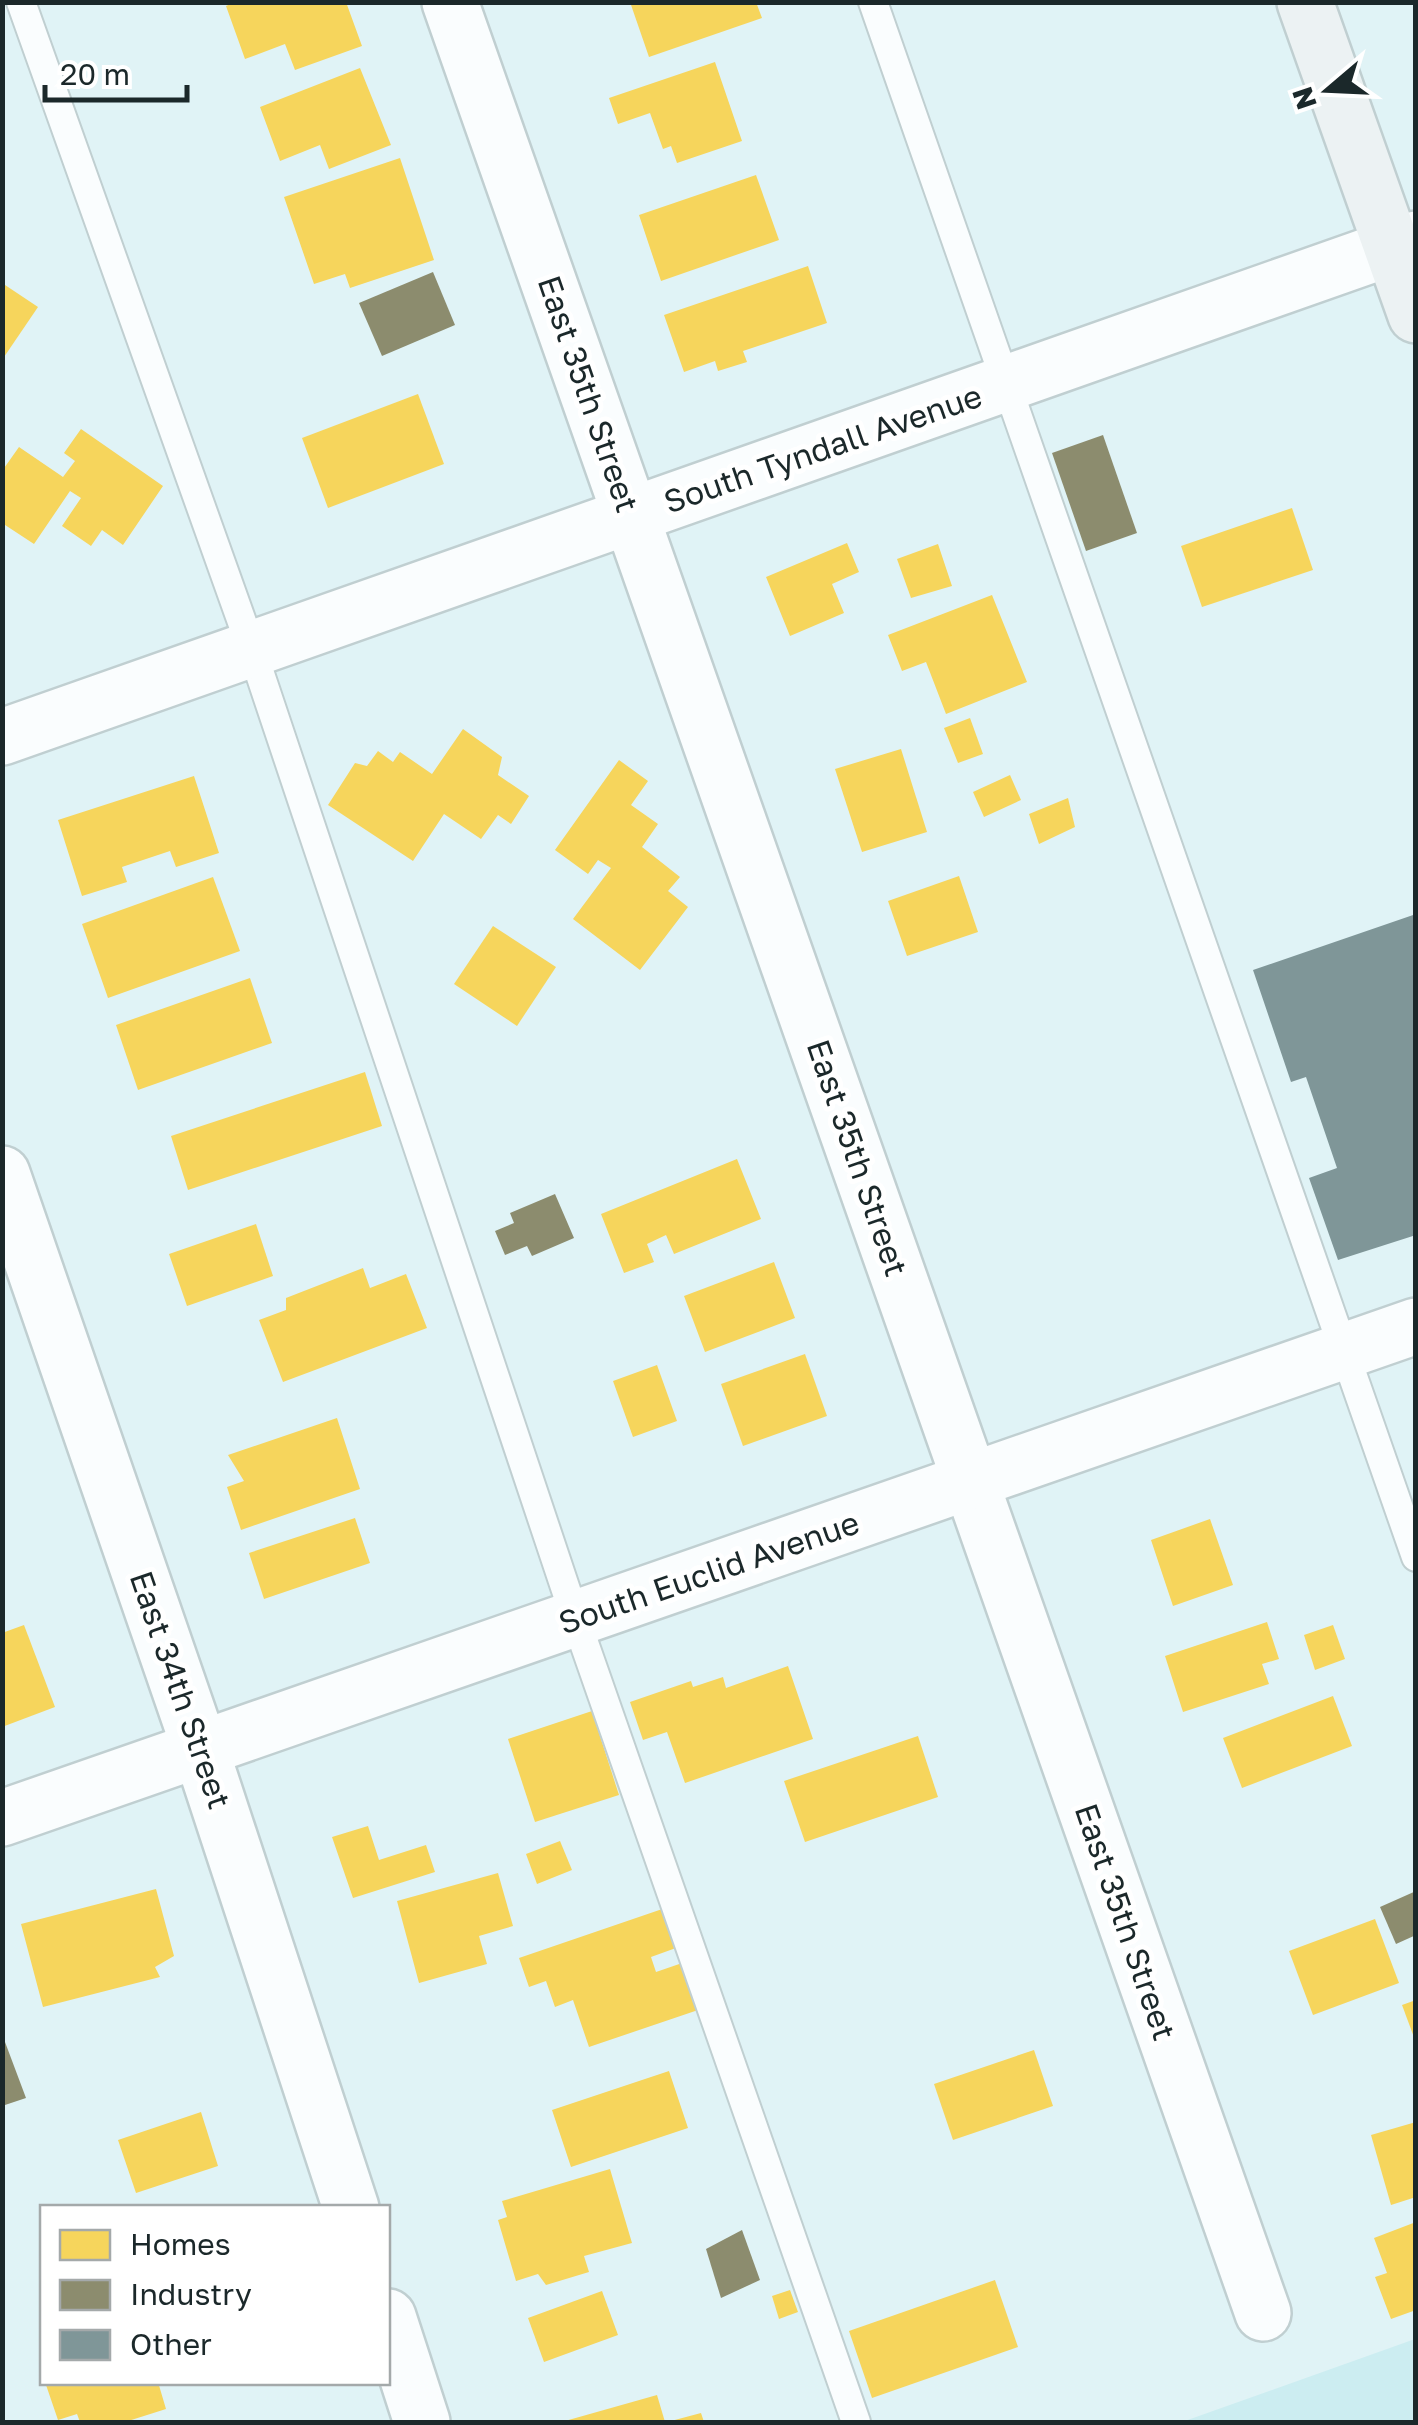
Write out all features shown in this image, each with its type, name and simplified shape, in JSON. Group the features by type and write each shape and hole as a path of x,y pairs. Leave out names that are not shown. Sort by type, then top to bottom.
{"main road":[{"path":"1305,2 1404,243 1416,315"}],"street":[{"name":"East 35th Street","path":"450,2 1263,2313"},
{"name":"South Tyndall Avenue","path":"2,737 1404,243"},
{"name":"East 34th Street","path":"2,1174 200,1748 351,2205"},
{"name":"South Euclid Avenue","path":"2,1818 1416,1326"},
{"path":"390,2323 422,2422"}],"lane":[{"path":"20,2 252,650 576,1620 856,2422"},
{"path":"872,2 1416,1557"}],"shaded area":[{"path":"1415,2339 1415,2422 1182,2422"}],"building: Homes":[{"path":"235,2 346,2 362,46 295,70 285,44 245,59 226,6"},
{"path":"630,2 756,2 762,18 649,57"},
{"path":"715,62 742,141 677,163 671,146 663,149 650,113 618,124 609,98"},
{"path":"360,68 391,145 329,169 320,145 280,161 260,107"},
{"path":"400,158 434,260 350,288 345,274 314,284 284,197"},
{"path":"756,175 779,240 661,281 639,215"},
{"path":"808,266 827,323 743,351 747,362 718,371 715,361 684,372 664,315"},
{"path":"2,283 38,307 2,360"},
{"path":"418,394 444,464 328,508 302,438"},
{"path":"81,429 163,486 123,545 102,530 91,546 62,526 81,498 70,491 34,544 2,523 2,471 19,447 63,477 75,461 64,453"},
{"path":"1292,508 1313,570 1202,607 1181,546"},
{"path":"847,543 859,572 832,584 844,613 790,636 766,577"},
{"path":"938,544 952,586 911,598 897,559"},
{"path":"992,595 1027,682 946,714 926,662 902,671 888,635"},
{"path":"970,718 983,754 958,763 944,728"},
{"path":"463,729 502,757 498,775 529,796 511,824 498,815 481,839 444,814 413,861 328,805 355,763 367,766 378,751 393,762 400,752 432,774"},
{"path":"901,749 927,832 862,852 835,769"},
{"path":"619,760 648,781 631,805 658,824 642,847 680,877 668,891 688,907 640,970 573,919 611,868 598,860 588,874 555,850"},
{"path":"1010,775 1021,800 984,817 973,792"},
{"path":"194,776 219,853 176,867 170,851 122,867 127,882 82,896 58,820"},
{"path":"1068,798 1075,827 1039,844 1029,814"},
{"path":"959,876 978,932 907,956 888,901"},
{"path":"213,877 240,951 108,998 82,924"},
{"path":"493,926 556,967 517,1026 454,984"},
{"path":"250,978 272,1043 138,1090 116,1025"},
{"path":"365,1072 382,1126 188,1190 171,1136"},
{"path":"737,1159 761,1219 674,1254 666,1235 647,1244 654,1262 624,1273 601,1214"},
{"path":"256,1224 273,1276 187,1306 169,1254"},
{"path":"774,1262 795,1318 705,1352 684,1296"},
{"path":"363,1268 370,1288 406,1274 427,1328 283,1382 259,1320 286,1310 286,1298"},
{"path":"805,1354 827,1416 743,1446 721,1384"},
{"path":"657,1365 677,1421 633,1437 613,1381"},
{"path":"337,1418 360,1489 241,1530 227,1487 244,1481 228,1455"},
{"path":"355,1518 370,1563 264,1599 249,1553"},
{"path":"1210,1519 1233,1585 1173,1606 1151,1540"},
{"path":"1267,1622 1279,1659 1262,1664 1269,1684 1183,1712 1165,1656"},
{"path":"24,1625 55,1707 2,1727 2,1633"},
{"path":"1333,1625 1345,1659 1315,1670 1304,1635"},
{"path":"788,1666 813,1739 685,1783 667,1732 643,1740 630,1702 691,1681 693,1687 723,1677 726,1688"},
{"path":"1333,1696 1352,1746 1242,1788 1223,1738"},
{"path":"592,1711 619,1795 535,1822 508,1739"},
{"path":"918,1736 938,1797 805,1842 784,1781"},
{"path":"368,1826 379,1860 426,1845 435,1872 353,1898 332,1837"},
{"path":"560,1841 572,1870 537,1884 526,1854"},
{"path":"498,1873 513,1926 479,1936 487,1964 419,1983 397,1901"},
{"path":"156,1889 174,1956 155,1967 160,1977 43,2007 21,1924"},
{"path":"674,1905 687,1944 651,1957 656,1972 688,1961 704,2008 589,2047 573,2000 555,2007 546,1981 529,1987 519,1958"},
{"path":"1375,1919 1399,1983 1313,2015 1289,1951"},
{"path":"1416,2000 1416,2040 1415,2040 1402,2005"},
{"path":"1034,2050 1053,2106 953,2140 934,2084"},
{"path":"669,2071 688,2128 571,2167 552,2110"},
{"path":"201,2112 218,2166 136,2193 118,2140"},
{"path":"1416,2122 1416,2197 1391,2205 1371,2135"},
{"path":"610,2169 632,2243 584,2256 589,2272 546,2285 538,2274 516,2281 498,2220 507,2217 502,2201"},
{"path":"1416,2222 1416,2310 1391,2319 1375,2277 1387,2273 1374,2238"},
{"path":"995,2280 1018,2347 872,2398 849,2331"},
{"path":"790,2290 798,2312 779,2319 772,2296"},
{"path":"602,2291 618,2335 544,2362 528,2318"},
{"path":"46,2385 159,2385 166,2409 125,2422 80,2422 77,2414 58,2420"},
{"path":"657,2395 665,2422 565,2422 565,2421"},
{"path":"701,2413 704,2422 671,2422 671,2421"}],"building: Industry":[{"path":"433,272 455,325 382,356 359,303"},
{"path":"1103,435 1137,533 1086,551 1052,453"},
{"path":"555,1194 574,1238 532,1256 527,1246 505,1255 495,1231 514,1223 510,1213"},
{"path":"1416,1891 1416,1935 1396,1944 1380,1907"},
{"path":"2,2034 26,2098 2,2106"},
{"path":"742,2230 760,2280 721,2298 706,2249"}],"building: Other":[{"path":"1416,914 1416,1235 1338,1260 1309,1178 1337,1168 1306,1077 1291,1082 1253,970"}]}
